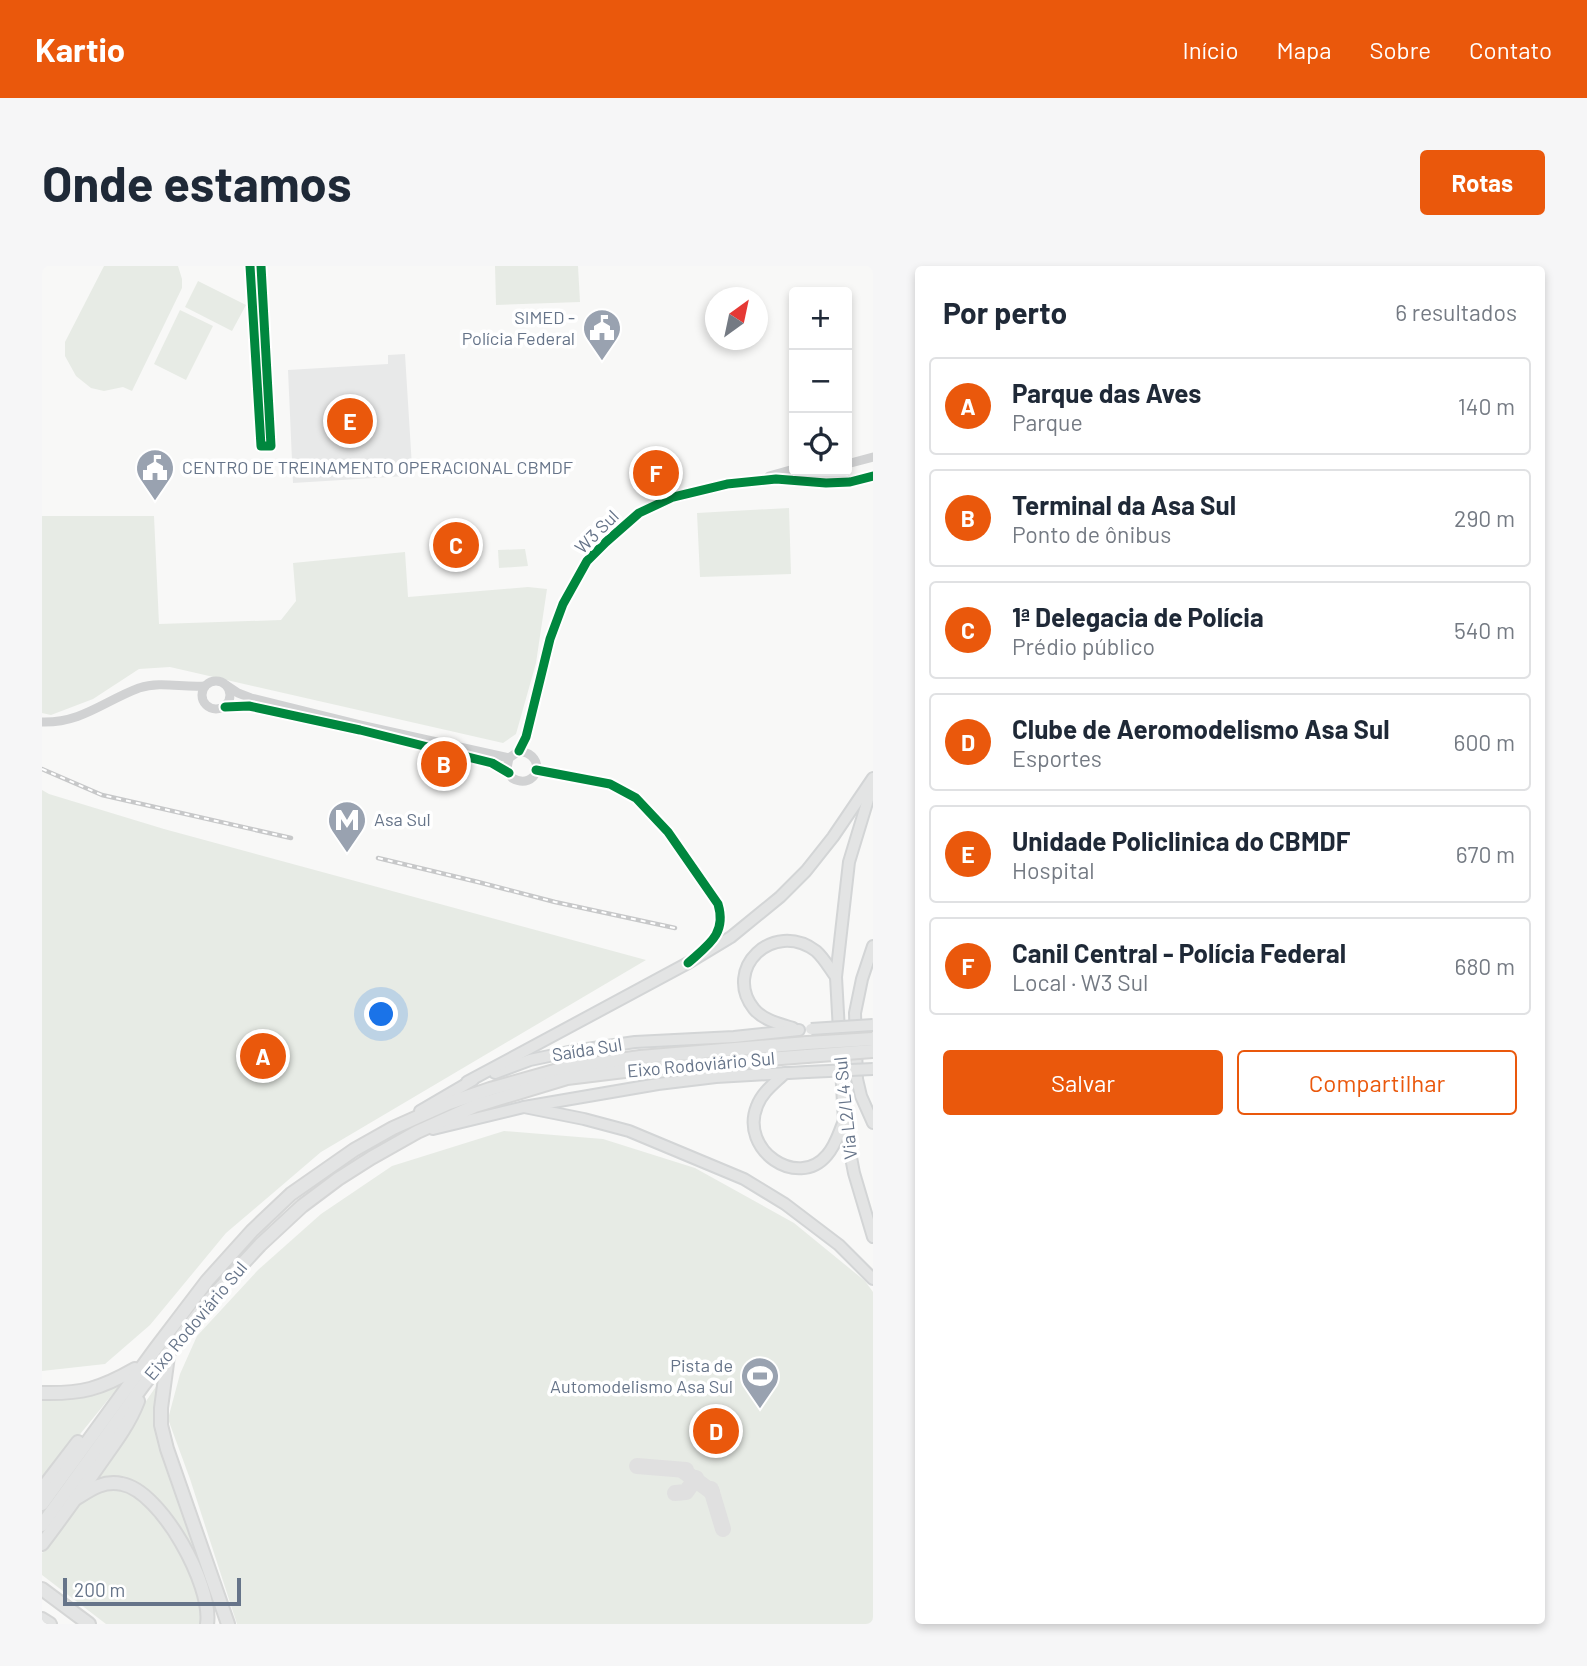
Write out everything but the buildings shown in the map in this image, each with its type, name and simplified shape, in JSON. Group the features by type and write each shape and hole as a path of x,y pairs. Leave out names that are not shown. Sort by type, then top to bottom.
{"highway":[{"name":"Eixo Rodoviário Sul","path":"42,1504 162,1351 260,1245 302,1206 338,1179 417,1132 475,1106 567,1078 807,1050 873,1039"},
{"name":"Eixo Rodoviário Sul","path":"42,1525 144,1384 207,1282 251,1231 291,1195 354,1150 393,1128 449,1103 565,1068 640,1057 807,1050 873,1051"},
{"path":"42,1393 88,1390 111,1382 162,1351"},
{"path":"162,1351 161,1425 228,1624"},
{"path":"42,1489 135,1369"},
{"path":"42,1544 123,1430 134,1412 144,1384"},
{"path":"77,1498 96,1486 107,1483 132,1487 146,1497 166,1519 187,1552 206,1598 207,1624"},
{"path":"42,1589 89,1624"},
{"path":"42,1619 50,1624"}],"main road":[{"name":"Via L2/L4 Sul","path":"873,781 865,797 849,862 836,977 844,1121 854,1173 873,1237"},
{"path":"467,1082 731,937 780,897 806,871 865,797"},
{"path":"799,1030 771,1020 753,1009 746,995 745,980 747,966 753,957 761,948 775,942 802,944 816,952 836,977"},
{"path":"873,947 862,979 855,1013 857,1079 873,1123"},
{"name":"Saída Sul","path":"393,1128 467,1082 530,1060 635,1042 873,1025"},
{"path":"417,1132 524,1107 658,1084 716,1077 873,1069"},
{"path":"785,1073 765,1092 754,1114 757,1140 765,1154 781,1164 796,1168 814,1165 826,1157 844,1121"},
{"path":"524,1107 584,1119 629,1132 744,1179 785,1203 839,1245 873,1279"}],"street":[{"path":"250,266 259,320 271,446 261,446 259,428 259,320 261,266"},
{"path":"259,428 270,429"},
{"path":"852,463 873,457"},
{"name":"W3 Sul","path":"764,479 789,470"},
{"name":"W3 Sul","path":"519,751 526,737 553,627 563,604 594,553 639,513 673,497 764,479 826,483 850,482 873,476"},
{"path":"202,698 202,692 209,682 221,681 251,698 509,758"},
{"path":"42,723 92,712 140,688 169,684 185,687 205,686"},
{"path":"225,707 230,696 226,685"},
{"path":"185,687 202,698 209,708 249,706 360,730 492,763 509,773"},
{"name":"W3 Sul","path":"526,737 530,754"},
{"path":"519,751 530,754 536,761 536,770 531,778 522,782 512,778 507,768 509,758 519,751"},
{"path":"536,770 610,784 636,798 668,832 718,904 721,914 714,939 688,963"}],"shaded area":[{"path":"104,266 178,266 182,279 182,288 132,391 123,387 104,391 91,388 76,376 65,356 65,342"},
{"path":"495,266 578,266 580,302 496,305"},
{"path":"198,281 246,305 232,331 185,307"},
{"path":"180,310 213,326 186,380 154,364"},
{"path":"405,354 412,467 406,476 293,483 288,370 388,364 388,355"},
{"path":"789,508 791,574 700,577 697,513"},
{"path":"42,516 154,516 159,624 281,620 296,601 293,563 405,552 408,597 528,587 547,589 536,663 516,734 503,743 170,667 139,669 93,699 51,715 42,713"},
{"path":"525,549 528,566 499,568 498,550"},
{"path":"42,790 164,829 646,960 321,1152 226,1233 150,1325 105,1364 42,1371"},
{"path":"504,1131 603,1139 695,1168 794,1223 865,1281 873,1292 873,1624 237,1624 168,1419 180,1374 197,1336 258,1270 321,1214 392,1166"},
{"path":"124,1380 42,1481 42,1398 65,1400 89,1396"},
{"path":"157,1385 155,1411 159,1438 203,1572 173,1521 148,1493 132,1483 114,1479 93,1480"},
{"path":"108,1490 123,1491 149,1506 188,1567 202,1607 201,1624 106,1624 42,1575 42,1553 81,1501"}],"taxiway":[{"path":"637,1466 686,1470"},
{"path":"682,1470 712,1492"},
{"path":"675,1493 686,1492 696,1478"},
{"path":"711,1489 723,1529"}],"railway":[{"path":"42,769 102,795 291,838"},
{"path":"378,858 555,902 675,928"}],"cycle path":[{"path":"250,266 261,446 271,446 261,266"},
{"path":"519,751 526,737 550,639 563,604 587,561 639,513 673,497 727,484 776,479 850,482 873,476"},
{"path":"225,707 249,706 360,730 492,763 509,773"},
{"path":"536,770 610,784 636,798 668,832 718,904 720,914 720,923 714,938 688,963"}],"place":[{"name":"SIMED - Polícia Federal","path":"602,362"},
{"name":"Unidade Policlinica do CBMDF","path":"350,421"},
{"name":"Canil Central - Polícia Federal","path":"656,473"},
{"name":"CENTRO DE TREINAMENTO OPERACIONAL CBMDF","path":"155,502"},
{"name":"1ª Delegacia de Polícia","path":"456,545"},
{"name":"Terminal da Asa Sul","path":"444,764"},
{"name":"Asa Sul","path":"347,854"},
{"name":"Parque das Aves","path":"263,1056"},
{"name":"Pista de Automodelismo Asa Sul","path":"760,1410"},
{"name":"Clube de Aeromodelismo Asa Sul","path":"716,1431"}]}
